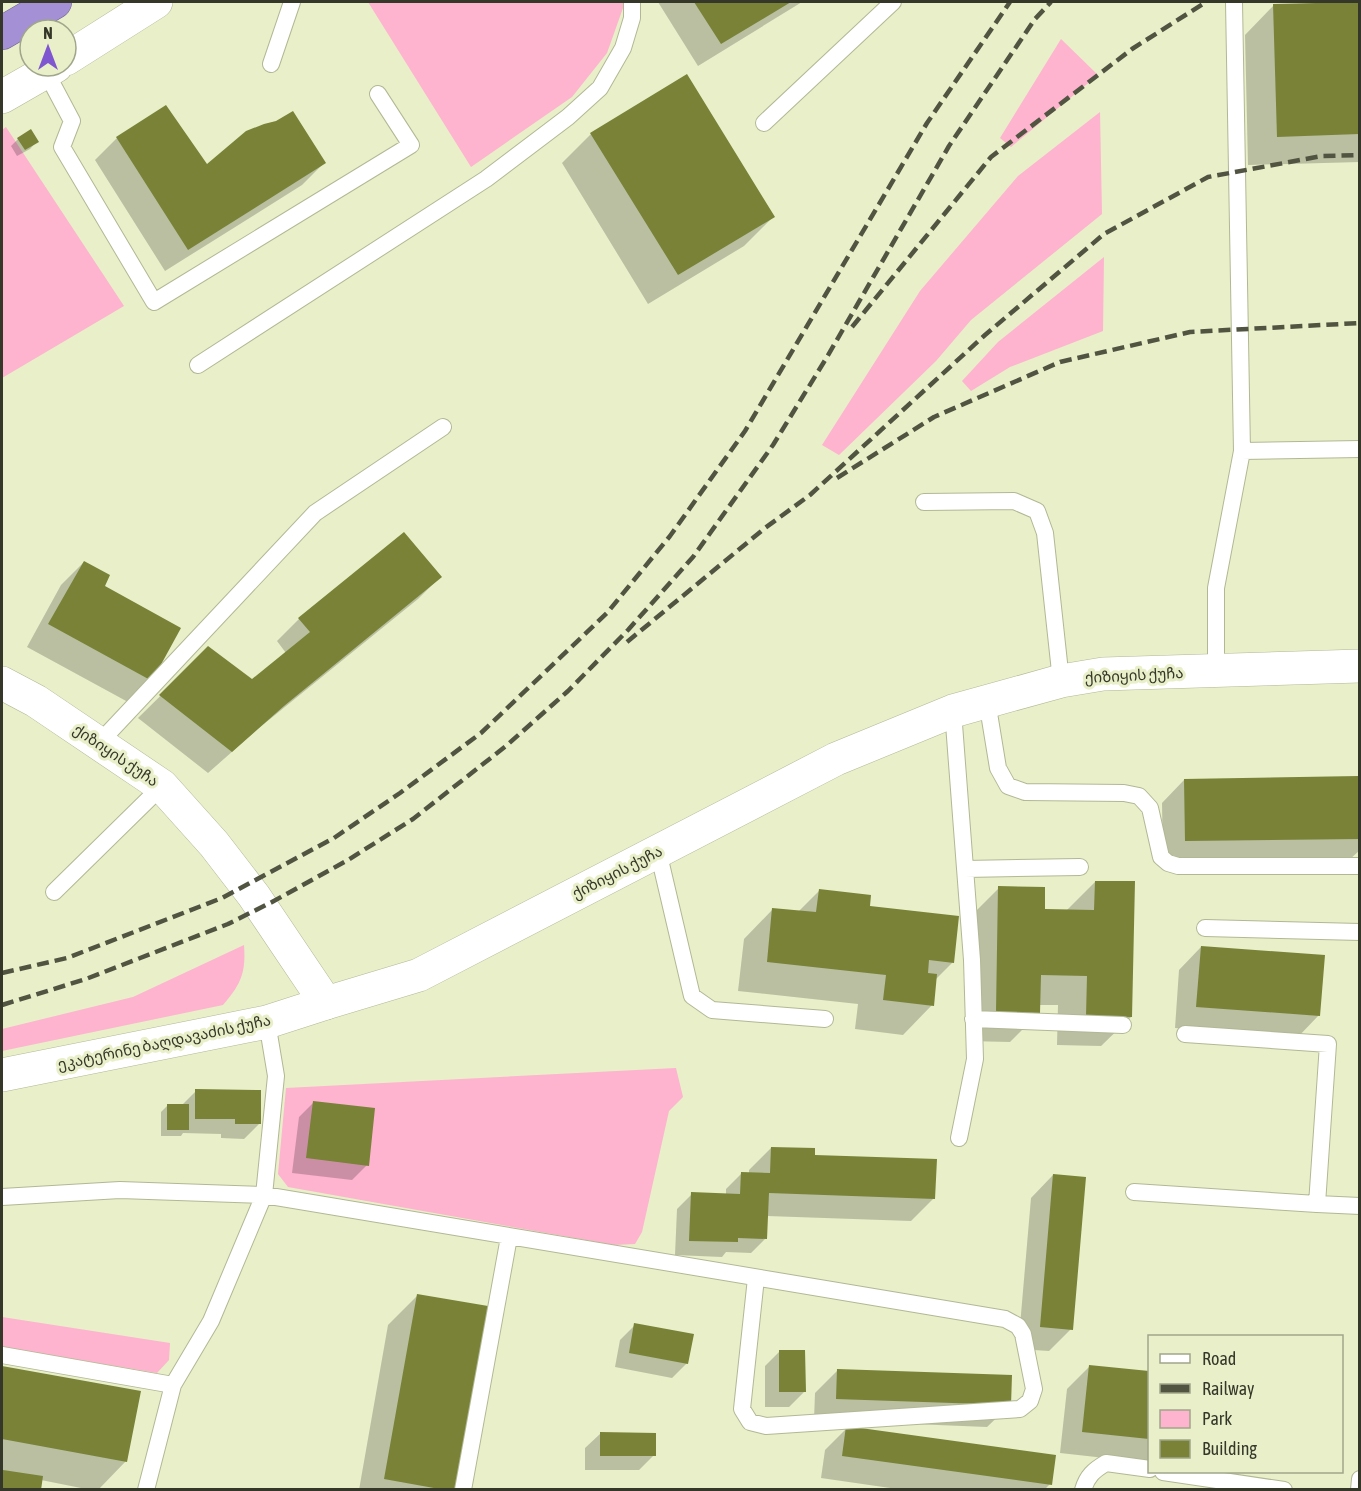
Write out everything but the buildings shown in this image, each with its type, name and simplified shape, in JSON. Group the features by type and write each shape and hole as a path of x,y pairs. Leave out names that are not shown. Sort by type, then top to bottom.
{"highway":[{"path":"2,33 55,2"}],"street":[{"path":"78,52 156,2"},
{"path":"2,97 35,78"},
{"name":"ქიზიყის ქუჩა","path":"2,683 36,701 162,786 214,844 254,896 326,1004 419,975 836,759 953,711 1061,681 1103,674 1359,666"},
{"name":"ეკატერინე ბაღდავაძის ქუჩა","path":"2,1075 267,1022 326,1004"}],"lane":[{"path":"271,63 292,2"},
{"path":"198,365 486,179 568,117 600,88 623,48 632,18 632,2"},
{"path":"764,123 893,2"},
{"path":"1216,671 1216,588 1242,451 1234,2"},
{"path":"59,78 72,121 62,147 154,302 411,145 378,94"},
{"path":"99,743 315,513 443,427"},
{"path":"1242,451 1359,449"},
{"path":"924,502 1014,501 1037,511 1045,533 1061,681"},
{"path":"987,702 998,768 1008,786 1025,792 1124,793 1139,796 1150,808 1161,857 1168,862 1178,866 1359,866"},
{"path":"953,711 972,960 975,1059 959,1138"},
{"path":"54,892 162,786"},
{"path":"658,851 692,996 712,1010 825,1019"},
{"path":"965,869 1080,867"},
{"path":"1205,928 1359,932"},
{"path":"973,1019 1123,1025"},
{"path":"146,1490 173,1385 211,1322 264,1195 276,1076 267,1022"},
{"path":"1185,1034 1329,1044 1317,1204"},
{"path":"2,1197 120,1190 264,1195 1005,1319 1018,1326 1023,1334 1034,1389 1030,1401 1020,1409 766,1426 750,1422 742,1409 756,1278"},
{"path":"1134,1192 1359,1206"},
{"path":"463,1490 508,1237"},
{"path":"2,1354 173,1385"},
{"path":"1083,1490 1092,1472 1106,1463 1148,1469"},
{"path":"1170,1473 1284,1490"},
{"path":"1359,1479 1359,1490"}],"green space":[{"path":"368,2 623,2 623,8 607,53 572,97 471,167"},
{"path":"1061,39 1098,75 1011,147 1000,138"},
{"path":"1100,112 1102,214 971,320 936,361 839,455 822,445 920,291 1018,176"},
{"path":"6,127 124,306 2,378 2,130"},
{"path":"1104,257 1103,331 1010,367 971,391 962,381 998,342"},
{"path":"244,945 241,978 223,1005 2,1051 2,1029 133,997"},
{"path":"676,1068 683,1097 669,1111 642,1232 635,1244 614,1245 288,1187 278,1174 286,1088"},
{"path":"2,1317 170,1343 169,1360 157,1373 2,1347"}],"railway":[{"path":"2,973 67,958 222,898 334,838 481,733 607,613 670,536 745,431 927,123 1010,2"},
{"path":"2,1005 86,979 228,924 348,860 413,819 506,746 568,691 628,630 693,557 773,445 827,357 949,146 1035,19 1051,2"},
{"path":"852,327 991,157 1132,49 1206,2"},
{"path":"627,642 765,528 810,495 985,335 1104,234 1208,177 1322,156 1360,155"},
{"path":"837,478 934,417 1060,362 1190,332 1360,323"}]}
